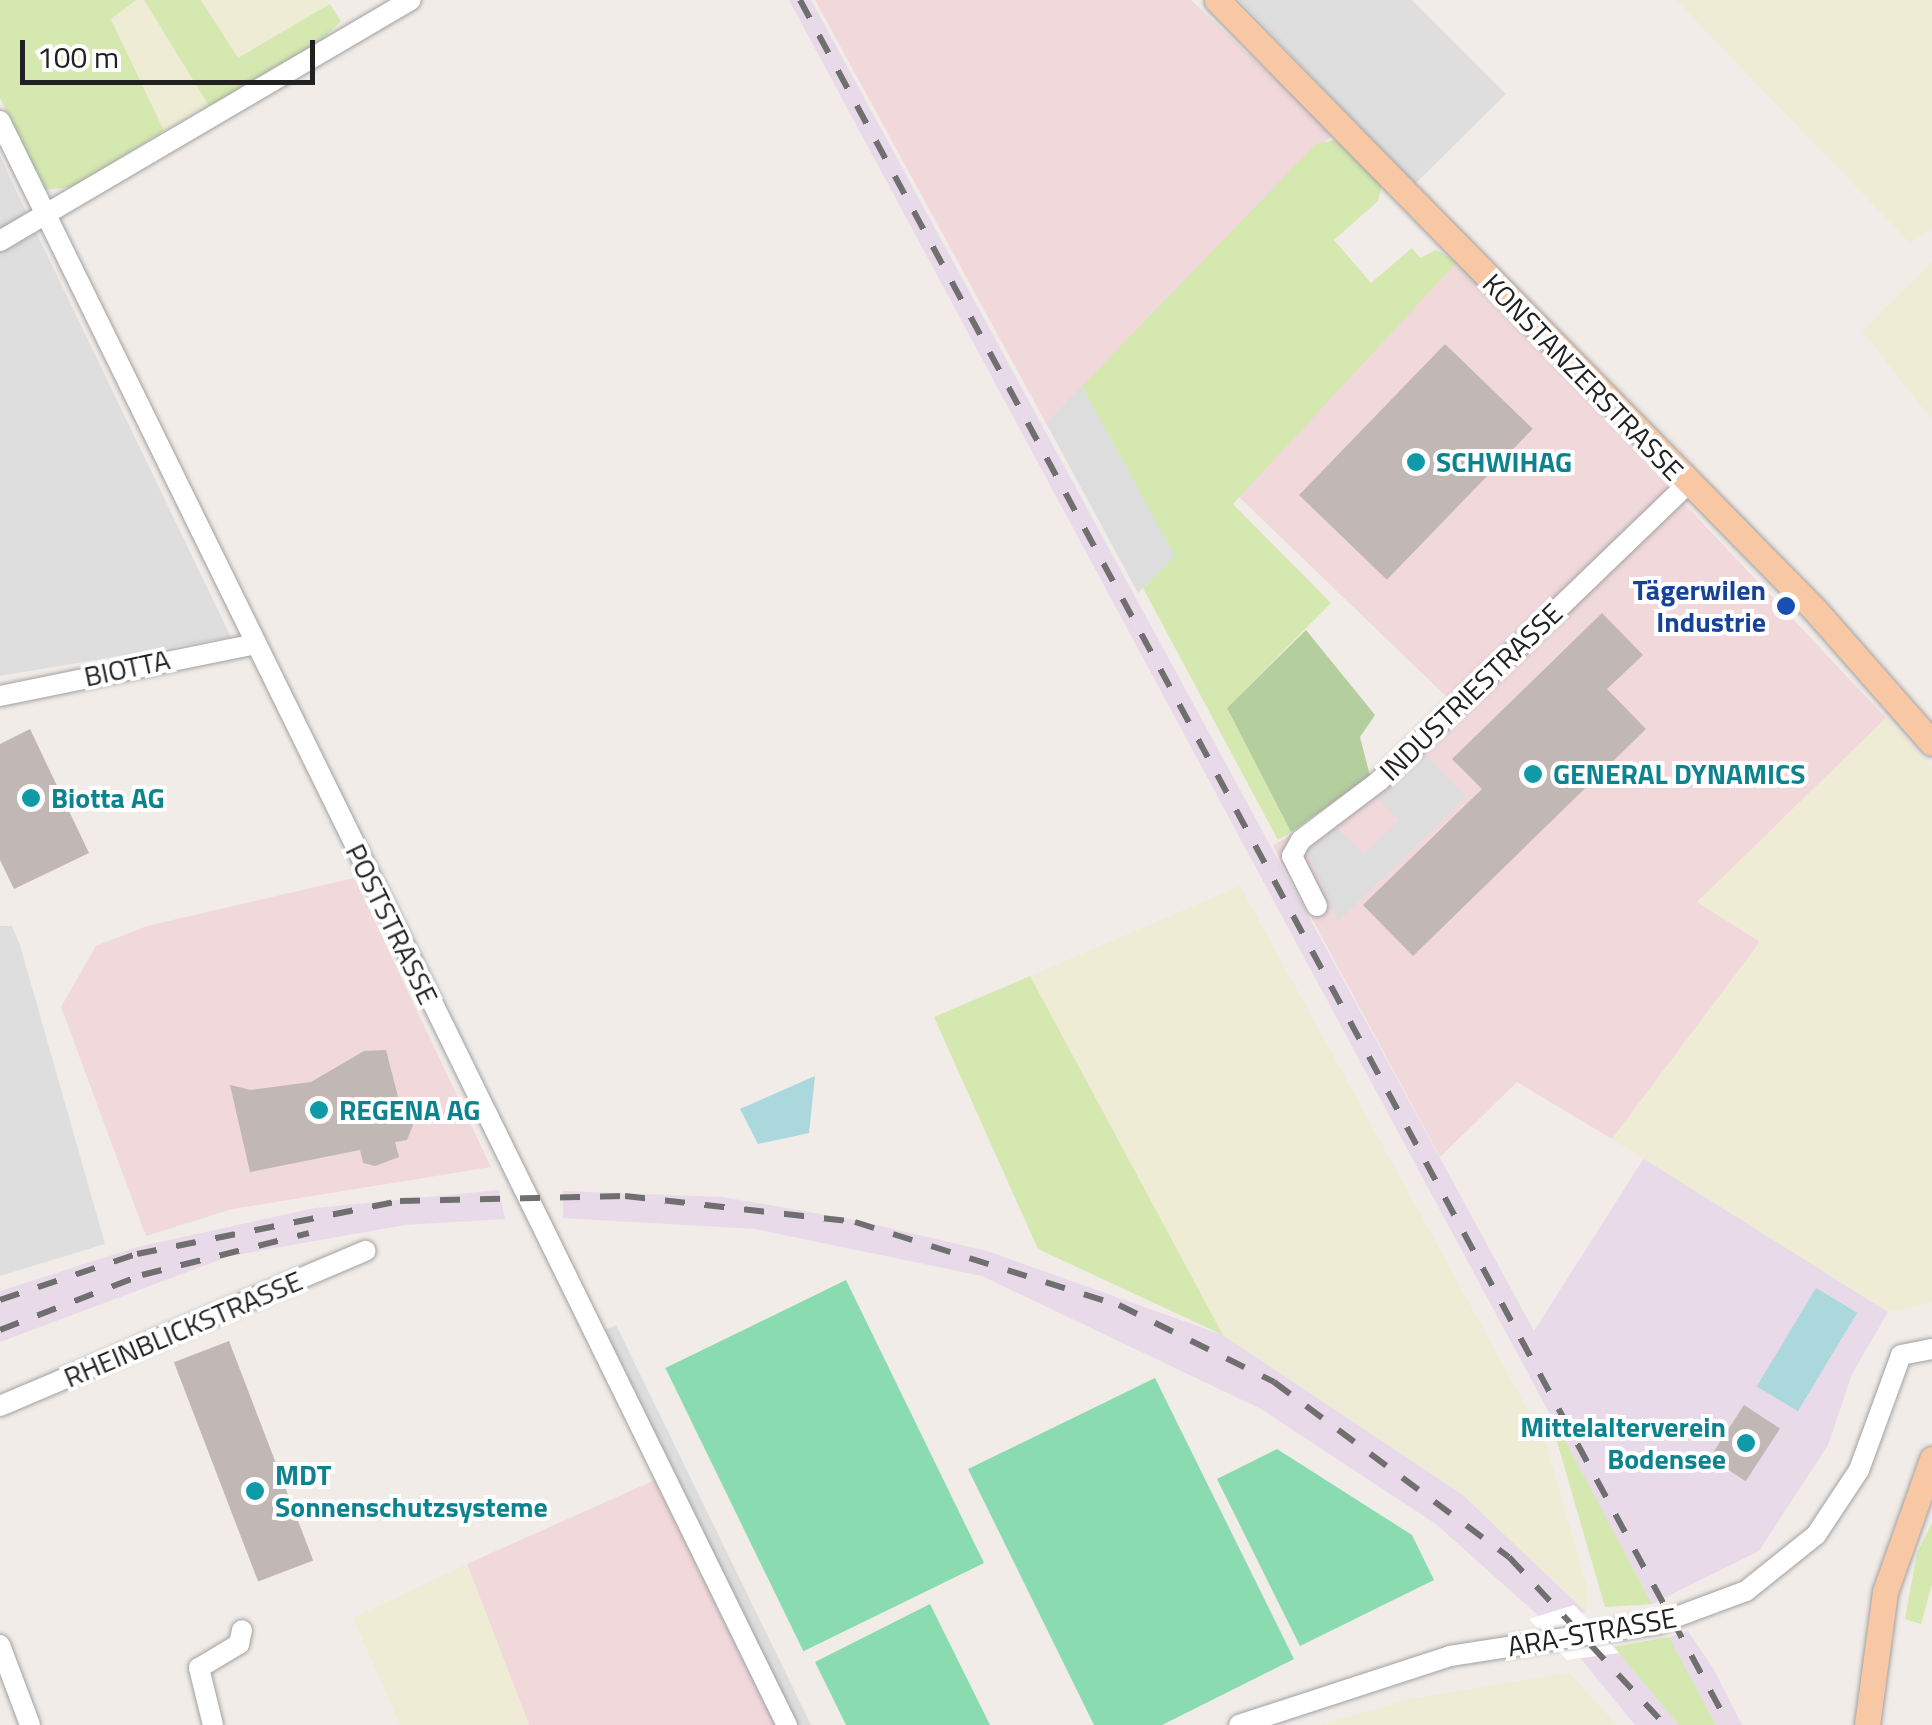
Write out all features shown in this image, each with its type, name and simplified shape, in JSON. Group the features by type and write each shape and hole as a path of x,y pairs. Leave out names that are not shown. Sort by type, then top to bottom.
{"main road":[{"name":"KONSTANZERSTRASSE","path":"1231,5 1687,485 1816,610 1932,743"},
{"path":"1867,1725 1885,1592 1932,1459"}],"street":[{"path":"0,241 410,0"},
{"name":"POSTSTRASSE","path":"0,122 787,1725"},
{"name":"INDUSTRIESTRASSE","path":"1318,906 1292,856 1301,840 1379,781 1687,485"},
{"name":"BIOTTA","path":"0,696 256,644"},
{"name":"RHEINBLICKSTRASSE","path":"0,1406 366,1251"},
{"name":"ARA-STRASSE","path":"1239,1725 1450,1656 1660,1623 1746,1590 1825,1523 1859,1470 1888,1377 1912,1348 1932,1348"},
{"path":"213,1725 199,1668 239,1644 242,1630"},
{"path":"0,1645 30,1725"}],"shaded area":[{"path":"136,0 144,0 209,106 164,131 111,18"},
{"path":"201,0 327,0 330,4 238,59"},
{"path":"789,0 811,0 1534,1331 1644,1158 1888,1312 1852,1374 1828,1445 1759,1551 1652,1604"},
{"path":"815,0 1191,0 1333,134 1046,423"},
{"path":"1239,0 1412,0 1506,94 1415,184"},
{"path":"1676,0 1932,0 1932,228 1910,243"},
{"path":"0,155 10,178 231,637 0,676"},
{"path":"1457,262 1886,718 1698,902 1760,942 1612,1139 1517,1082 1440,1157 1273,846 1371,781 1452,702 1238,496"},
{"path":"1932,262 1932,420 1862,331"},
{"path":"1082,386 1175,556 1138,593 1046,423"},
{"path":"1886,718 1932,768 1932,1303 1888,1312 1612,1139 1760,942 1697,902"},
{"path":"1426,755 1466,797 1338,922 1307,850 1337,828 1363,854 1399,820 1377,798"},
{"name":"REGENA AG","path":"354,878 491,1167 232,1209 146,1236 61,1007 96,946 147,926"},
{"path":"1240,886 1545,1441 1588,1590 1586,1612 1462,1494 1223,1335 1030,976"},
{"path":"0,926 12,926 20,945 105,1244 0,1276"},
{"path":"499,1190 505,1219 405,1225 230,1256 0,1342 0,1291 137,1247 315,1208"},
{"path":"563,1191 723,1197 855,1220 987,1251 1223,1335 1462,1494 1586,1612 1542,1619 1436,1524 1261,1409 982,1276 755,1229 563,1218"},
{"path":"616,1325 811,1725 798,1725 605,1330"},
{"path":"655,1480 776,1725 529,1725 467,1564"},
{"path":"467,1564 529,1725 400,1725 353,1618"},
{"path":"1688,1631 1713,1668 1742,1725 1716,1725 1669,1637"},
{"path":"1614,1647 1679,1725 1635,1725 1577,1654"},
{"path":"1569,1673 1617,1725 1320,1725 1410,1699"}],"green space":[{"path":"0,0 136,0 111,19 164,131 72,187 42,190 0,98"},
{"path":"144,0 201,0 238,58 330,4 341,21 321,41 209,106"},
{"path":"1336,140 1382,185 1378,201 1334,240 1371,283 1412,248 1420,258 1436,250 1457,262 1233,504 1331,603 1227,708 1291,832 1278,840 1143,588 1174,556 1082,386 1316,144"},
{"path":"1306,630 1375,715 1360,737 1370,776 1291,832 1227,708"},
{"path":"1030,976 1223,1335 1038,1249 934,1017"},
{"path":"846,1280 984,1563 803,1651 665,1368"},
{"path":"1155,1378 1294,1659 1162,1725 1094,1725 968,1469"},
{"path":"1553,1428 1560,1431 1652,1604 1605,1607"},
{"path":"1277,1449 1412,1535 1434,1580 1300,1646 1217,1479"},
{"path":"1932,1523 1932,1584 1921,1624 1905,1619 1917,1553"},
{"path":"930,1604 990,1725 846,1725 815,1662"},
{"path":"1669,1637 1716,1725 1679,1725 1614,1647"}],"water":[{"path":"815,1076 809,1133 758,1144 740,1109"},
{"path":"1816,1288 1857,1313 1798,1411 1757,1387"}],"pier":[{"path":"1574,1605 1619,1653 1567,1660 1529,1619"}],"building":[{"name":"SCHWIHAG","path":"1445,344 1533,429 1387,580 1299,495"},
{"name":"GENERAL DYNAMICS","path":"1602,613 1643,655 1607,689 1646,729 1413,956 1363,905 1482,789 1452,759"},
{"name":"Biotta AG","path":"30,729 89,853 14,889 0,860 0,744"},
{"name":"REGENA AG","path":"386,1050 403,1116 413,1125 407,1140 395,1142 399,1157 375,1166 363,1163 360,1150 250,1172 230,1085 251,1090 311,1082 364,1051"},
{"name":"MDT Sonnenschutzsysteme","path":"229,1341 313,1560 258,1582 174,1362"},
{"name":"Mittelalterverein Bodensee","path":"1744,1405 1780,1428 1746,1481 1710,1458"}],"railway":[{"path":"800,0 1729,1725"},
{"path":"0,1300 137,1254 400,1201 625,1196 855,1222 1119,1305 1274,1382 1509,1557 1665,1725"},
{"path":"0,1330 142,1275 309,1233"}],"place":[{"name":"SCHWIHAG","path":"1416,462"},
{"name":"Tägerwilen Industrie","path":"1786,606"},
{"name":"GENERAL DYNAMICS","path":"1533,774"},
{"name":"Biotta AG","path":"31,798"},
{"name":"REGENA AG","path":"319,1110"},
{"name":"Mittelalterverein Bodensee","path":"1746,1443"},
{"name":"MDT Sonnenschutzsysteme","path":"255,1491"}]}
